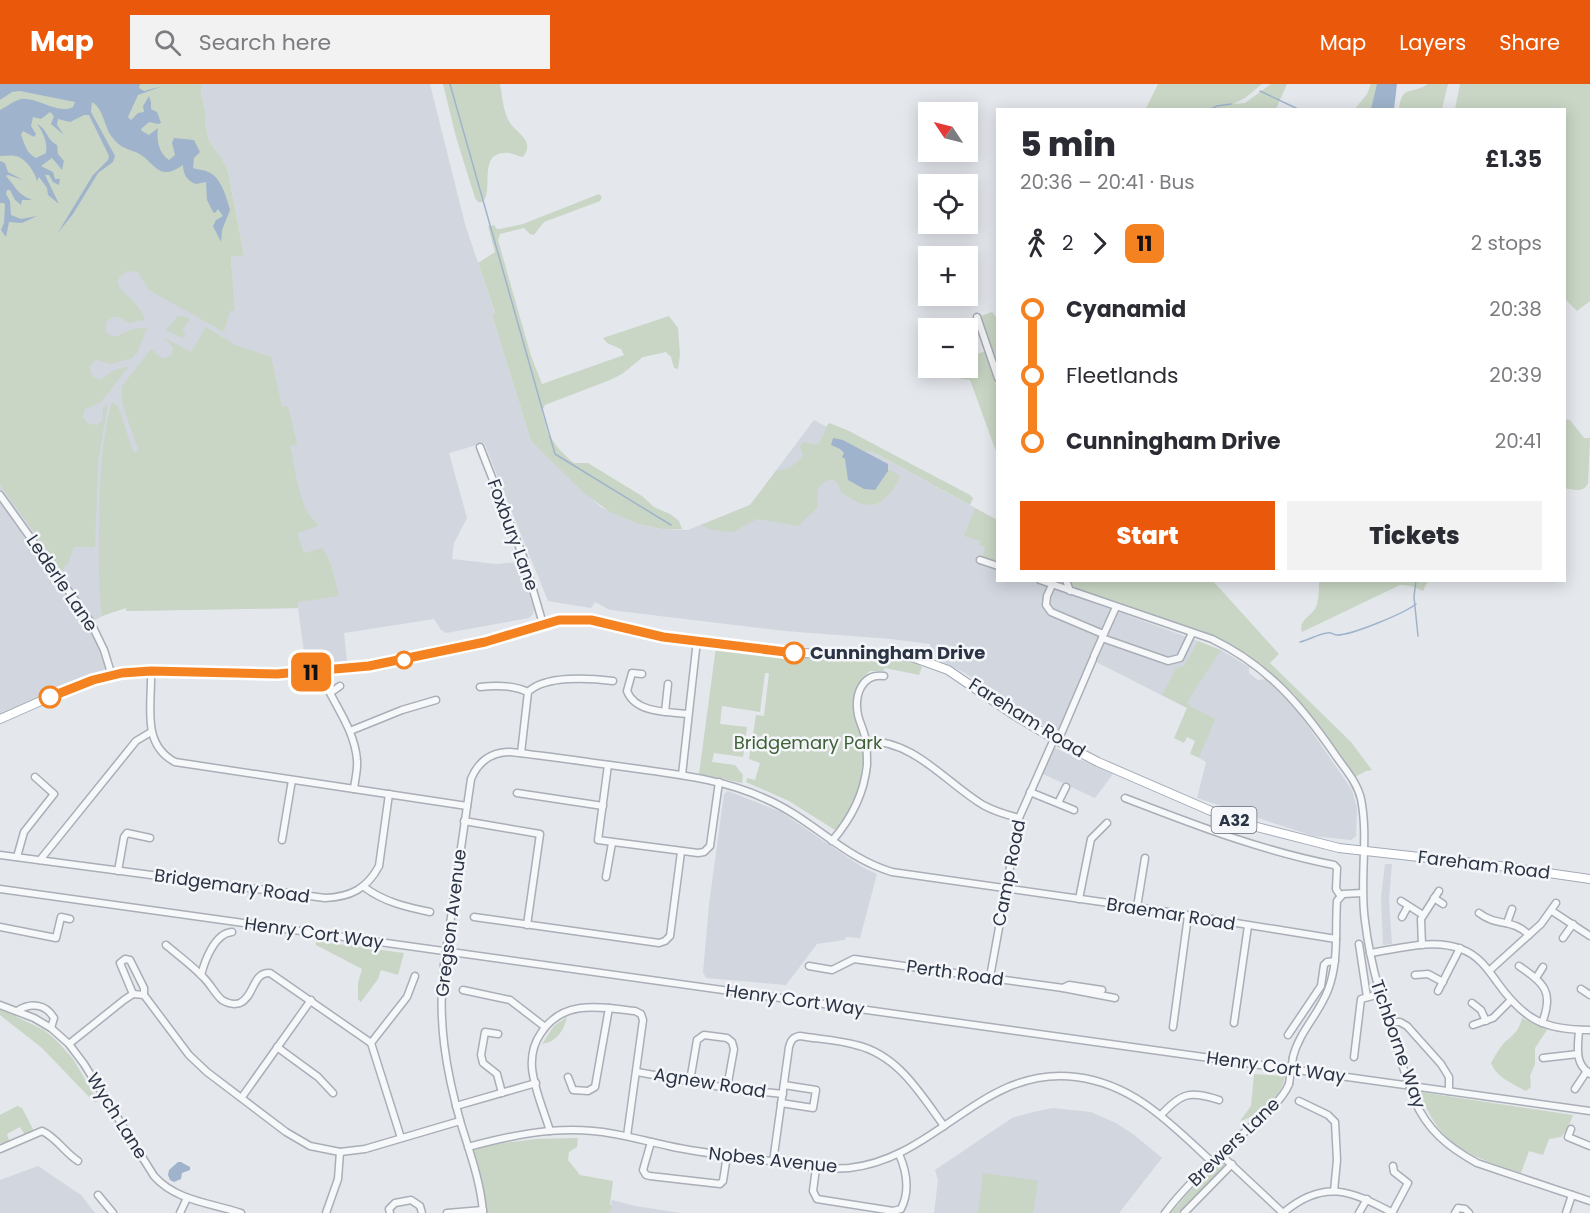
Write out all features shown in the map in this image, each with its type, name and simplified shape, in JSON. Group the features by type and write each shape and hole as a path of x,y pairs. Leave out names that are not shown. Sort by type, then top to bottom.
{"main road":[{"name":"Fareham Road","path":"0,719 68,689 112,676 151,671 277,674 369,666 485,642 559,620 591,620 652,635 797,653 912,657 948,670 1056,740 1098,762 1211,811 1252,826 1309,842 1365,852 1500,866 1590,879"}],"street":[{"path":"977,317 996,372"},
{"name":"Foxbury Lane","path":"480,447 524,559 543,624"},
{"name":"Lederle Lane","path":"0,495 90,621 104,650 112,676"},
{"path":"980,560 996,565"},
{"name":"Tichborne Way","path":"1045,582 1212,639 1246,658 1279,684 1310,720 1357,788 1362,805 1365,852 1362,893 1370,953 1391,1031 1414,1100 1433,1131 1459,1154 1477,1163 1590,1201"},
{"path":"1067,582 1070,591"},
{"path":"1052,585 1046,605 1051,612 1103,636 1168,661 1180,658 1192,633"},
{"name":"Camp Road","path":"990,977 1018,818 1116,607"},
{"path":"682,775 697,640"},
{"path":"642,674 632,673 627,686 628,695 635,702 665,712 688,714"},
{"path":"832,841 846,825 859,798 867,763 866,741 858,713 857,700 860,689 870,677 884,676"},
{"path":"520,753 528,692 542,682 591,678 613,681"},
{"path":"151,679 151,732 158,747 169,759 179,763 467,806"},
{"path":"665,712 668,684"},
{"path":"340,686 330,693 350,731 357,762 354,789"},
{"path":"480,687 495,686 528,692"},
{"path":"350,731 411,707 436,700"},
{"path":"40,860 136,741 151,732"},
{"path":"866,741 878,741 901,747 982,804 1018,818"},
{"name":"Gregson Avenue","path":"483,1211 480,1190 446,1067 441,1003 464,821 471,779 481,762 502,752 520,753 719,782 766,798 792,812 832,841"},
{"path":"608,765 598,840 612,843 698,854 704,852 710,846 719,782"},
{"path":"17,857 24,832 54,794 35,777"},
{"path":"282,840 292,780"},
{"path":"1058,803 1066,787"},
{"path":"1029,792 1074,810"},
{"path":"517,793 603,806"},
{"path":"389,794 379,866 364,887 385,900 407,908 430,912"},
{"path":"1125,798 1245,843 1306,860 1345,866"},
{"path":"464,821 540,834 527,925"},
{"path":"1079,899 1091,839 1107,823"},
{"path":"118,871 126,833 150,838"},
{"name":"Braemar Road","path":"832,841 866,863 892,872 1137,907 1336,939"},
{"path":"606,877 612,843"},
{"path":"474,917 665,941 670,936 681,852"},
{"name":"Bridgemary Road","path":"0,855 325,898 347,896 364,887"},
{"path":"1137,907 1145,858"},
{"name":"Brewers Lane","path":"1165,1213 1220,1154 1278,1101 1289,1084 1296,1045 1328,991 1335,961 1336,901 1340,896 1336,889 1337,868 1334,865"},
{"name":"Henry Cort Way","path":"0,889 1590,1111"},
{"path":"1422,945 1420,923 1439,891"},
{"path":"1340,896 1362,893"},
{"path":"1434,898 1443,904"},
{"path":"1401,901 1423,915"},
{"path":"1489,970 1541,924 1556,903"},
{"path":"1402,917 1408,906"},
{"path":"1507,923 1512,909"},
{"path":"1552,911 1589,932"},
{"path":"1479,913 1486,919 1520,926 1529,935"},
{"path":"1173,1028 1188,916"},
{"path":"0,927 56,938 61,917 70,919"},
{"path":"1481,927 1486,919"},
{"path":"1563,938 1573,924"},
{"path":"1234,1023 1248,926"},
{"path":"201,975 204,961 221,931 232,932"},
{"path":"177,943 169,947 201,975 221,999 233,1004 242,1002 247,998 259,976 265,972 274,974 372,1043 401,1138"},
{"path":"1359,944 1367,997"},
{"path":"1370,953 1422,945 1460,948 1474,955 1489,970 1510,1001 1520,1011 1542,1023 1590,1030"},
{"path":"1438,991 1460,948"},
{"path":"133,994 120,963 125,959 130,960 144,988 144,995 189,1055 207,1072 297,1140 326,1150 340,1152 365,1149 460,1121"},
{"name":"Perth Road","path":"809,966 832,970 854,959 1063,988 1069,986 1102,990"},
{"path":"1288,1035 1321,986 1324,965 1335,961"},
{"path":"1520,966 1536,978 1545,989 1548,997 1547,1010 1542,1023"},
{"path":"1536,978 1544,968"},
{"path":"1415,975 1428,974 1443,982"},
{"path":"372,1043 407,997 415,976"},
{"path":"1063,988 1115,998"},
{"path":"1581,989 1589,998"},
{"path":"463,990 510,1000 545,1027"},
{"path":"69,1044 133,994 144,995"},
{"path":"1354,1057 1361,999 1380,994"},
{"path":"242,1097 311,1000"},
{"path":"1473,1025 1497,1015 1510,1001"},
{"path":"1472,1003 1481,1010 1486,1021"},
{"name":"Wych Lane","path":"0,1005 51,1028 69,1044 96,1082 154,1176 163,1186 188,1198 241,1213"},
{"path":"17,1011 29,1005 44,1007 50,1010 54,1018 51,1028"},
{"path":"550,1131 532,1070 535,1043 545,1027 558,1015 573,1008 590,1006 635,1011 641,1014 643,1020 627,1136"},
{"path":"568,1077 573,1090 588,1091 595,1087 609,1008"},
{"path":"1389,1022 1402,1023 1415,1034 1445,1069 1449,1079 1449,1091"},
{"path":"1391,1031 1405,1028 1415,1034"},
{"path":"1575,1089 1588,1072 1580,1064 1579,1030"},
{"path":"498,1034 485,1032 481,1055 483,1063 497,1074 502,1093"},
{"path":"690,1081 696,1043 700,1036 727,1038 732,1042 734,1049 728,1088"},
{"path":"773,1162 791,1041 795,1037 856,1045 880,1055 903,1072 914,1084 944,1126"},
{"path":"278,1047 318,1077 333,1093"},
{"path":"1543,1058 1578,1054"},
{"name":"Agnew Road","path":"637,1072 728,1088 783,1094"},
{"name":"Nobes Avenue","path":"468,1147 517,1135 572,1129 627,1136 679,1149 816,1168 850,1168 899,1154 996,1091 1014,1083 1046,1076 1076,1077 1112,1085 1134,1096 1161,1114 1212,1162"},
{"path":"456,1106 536,1083"},
{"path":"781,1102 813,1108 816,1090 784,1085"},
{"path":"1161,1114 1185,1095 1204,1095 1219,1100"},
{"path":"1299,1101 1328,1115 1335,1122 1337,1160 1334,1191"},
{"path":"1571,1129 1568,1137 1590,1146"},
{"path":"0,1149 42,1131 78,1161"},
{"path":"651,1142 643,1170 650,1176 720,1184 723,1181 727,1155"},
{"path":"326,1213 338,1179 340,1152"},
{"path":"816,1168 813,1191 817,1199 893,1211 901,1209 904,1203 907,1176 899,1154"},
{"path":"1220,1154 1283,1213 1308,1197 1334,1191 1352,1193 1392,1213 1408,1183 1394,1172 1393,1166"},
{"path":"1184,1213 1232,1164"},
{"path":"98,1195 113,1213"},
{"path":"1566,1213 1572,1195"},
{"path":"180,1213 188,1198"},
{"path":"1359,1213 1367,1199"},
{"path":"390,1213 389,1209 395,1203 411,1200 420,1206 422,1213"},
{"path":"1374,1213 1378,1205"},
{"path":"1455,1213 1458,1208 1465,1209 1468,1213"},
{"path":"447,1213 483,1211"}],"shaded area":[{"path":"202,84 430,84 465,224 495,314 492,315 531,441 601,507 638,524 662,529 688,530 750,505 814,420 996,519 981,557 996,562 996,582 1046,582 1045,585 1198,641 1201,646 1221,650 1249,667 1249,673 1258,680 1266,679 1299,713 1352,790 1357,808 1356,836 1351,840 1313,836 1197,798 1206,762 1199,758 1213,721 1090,659 1059,731 1056,733 1010,705 965,673 930,656 930,644 785,631 610,610 595,602 591,608 548,601 484,443 449,453 467,518 454,543 452,559 496,564 520,562 534,609 529,618 446,633 441,630 434,619 344,633 347,662 306,667 298,608 126,611 126,608 110,612 95,620 115,671 81,678 0,713 0,391 129,260 230,311 235,311 231,257 244,254 228,172 209,141 201,94"},
{"path":"1055,748 1113,774 1095,798 1043,774"},
{"path":"728,791 781,812 862,867 877,874 860,938 846,937 845,940 817,944 786,985 706,978 703,972 709,904 724,794"},
{"path":"1385,864 1392,864 1389,900 1392,944 1383,945 1381,897"},
{"path":"1053,1108 1091,1112 1116,1123 1162,1158 1119,1213 934,1213 938,1180 935,1170 1012,1118"},
{"path":"38,1166 81,1195 95,1213 0,1213 0,1180"},
{"path":"612,1200 635,1206 681,1213 609,1213"}],"green space":[{"path":"0,84 202,84 201,94 209,141 228,172 244,255 231,257 235,311 230,311 224,332 149,290 138,272 127,271 119,278 119,287 136,304 145,320 128,323 119,317 113,317 106,322 106,332 115,336 133,329 147,328 138,351 132,358 111,364 97,360 90,367 92,376 100,380 113,371 129,366 101,402 85,409 83,417 87,423 97,425 103,420 103,408 108,403 98,462 95,547 74,547 62,571 0,485"},
{"path":"443,84 500,84 507,117 527,145 523,157 504,153 491,159 486,196 483,202 478,202 475,198 456,137"},
{"path":"1158,84 1262,84 1245,98 1233,104 1245,103 1271,84 1287,84 1276,108 1146,108"},
{"path":"1371,84 1385,84 1378,108 1356,108 1367,94"},
{"path":"1428,84 1448,84 1442,108 1399,108 1405,93"},
{"path":"1460,84 1590,84 1590,301 1577,311 1566,300 1566,108 1455,108"},
{"path":"599,194 602,197 600,201 544,222 534,235 524,228 500,234 498,240 531,356 542,384 624,355 621,349 607,343 603,338 669,316 678,328 680,355 678,369 674,368 671,357 666,352 643,357 622,374 545,405 542,411 548,434 571,461 588,463 642,496 654,507 679,521 682,529 662,529 638,524 610,512 583,492 531,441 492,315 495,313 478,263 495,252 488,226 494,225 500,229 523,224"},
{"path":"992,312 996,317 996,369 978,317"},
{"path":"178,316 190,319 182,331 186,333 182,338 166,330"},
{"path":"206,327 235,345 271,357 282,407 288,406 297,444 290,446 301,496 308,513 318,526 297,533 304,553 323,548 331,565 339,596 298,602 298,608 126,611 126,608 102,616 99,574 100,483 105,434 112,402 118,406 133,451 136,453 138,449 122,403 122,386 151,349 163,359 172,355 173,347 163,337 191,352"},
{"path":"986,351 996,381 996,451 970,380 957,378 978,378 978,354"},
{"path":"1566,419 1570,420 1584,438 1590,438 1588,483 1581,490 1566,488"},
{"path":"829,423 847,430 970,495 973,498 970,505 873,452 865,451 843,440 836,447 844,453 843,458 849,481 869,490 877,488 888,469 899,475 895,486 883,500 872,505 861,503 842,493 834,480 828,480 819,487 817,508 798,526 757,519 733,532 728,532 708,529 701,525 750,505 776,471 792,466 801,458 803,455 800,447 802,442 819,443"},
{"path":"975,508 996,519 996,562 982,556 985,547 979,545 980,541 964,536"},
{"path":"1070,582 1214,582 1279,654 1270,663 1351,742 1372,770 1355,777 1295,695 1241,651 1217,639 1077,590"},
{"path":"1319,582 1428,582 1423,591 1411,586 1400,585 1302,632 1303,621 1316,607"},
{"path":"1198,641 1221,650 1187,702 1190,706 1215,719 1199,758 1190,754 1195,741 1187,737 1184,743 1174,738 1187,708 1162,695 1176,668 1184,666"},
{"name":"Bridgemary Park","path":"716,647 895,658 914,661 922,667 919,675 885,668 883,671 870,671 857,688 854,706 863,748 863,773 856,799 849,813 835,830 789,801 746,782 747,778 755,780 760,763 749,759 756,715 764,716 769,673 765,673 760,712 722,706 720,724 747,727 743,757 714,753 712,762 735,765 743,775 742,783 699,774"},
{"path":"316,941 404,953 398,975 381,970 378,979 361,1002 358,999 358,983 362,969 316,945"},
{"path":"0,1007 14,1012 17,1017 44,1030 57,1041 73,1059 98,1101 94,1102 42,1048 0,1015"},
{"path":"567,1017 559,1035 542,1044 554,1026"},
{"path":"1522,1018 1547,1030 1535,1048 1535,1064 1530,1076 1531,1087 1526,1091 1501,1076 1491,1063 1501,1046 1518,1029"},
{"path":"1254,1074 1285,1076 1280,1091 1269,1104 1255,1115 1240,1121 1251,1106"},
{"path":"1420,1092 1573,1115 1568,1128 1561,1137 1549,1139 1543,1155 1529,1151 1521,1173 1486,1161 1458,1147 1437,1126"},
{"path":"17,1106 22,1108 34,1131 25,1135 20,1127 7,1134 9,1140 2,1145 0,1115"},
{"path":"578,1138 577,1147 569,1152 568,1160 580,1175 613,1181 610,1204 612,1208 609,1213 486,1213 480,1174 471,1147 536,1139"},
{"path":"1220,1161 1224,1163 1225,1168 1178,1213 1171,1213 1188,1193"},
{"path":"983,1173 1038,1181 1033,1213 978,1213"}],"water":[{"path":"0,84 140,84 139,88 144,91 163,86 138,95 128,117 131,120 138,113 144,112 143,106 149,96 151,109 157,112 161,123 149,122 141,129 149,135 158,128 159,146 169,160 175,155 172,143 174,138 194,140 200,152 194,158 193,168 216,177 224,190 230,210 222,230 221,242 213,226 216,220 223,216 218,209 215,213 213,212 207,200 206,182 196,184 190,181 183,165 170,171 161,171 140,154 124,148 109,133 99,109 92,102 91,112 115,156 113,162 98,173 73,214 57,234 93,175 108,160 109,156 89,115 70,122 58,119 57,125 64,135 51,124 54,116 50,112 41,119 33,117 31,126 36,134 34,137 23,131 21,135 28,151 36,158 46,153 44,138 37,124 57,145 58,154 64,161 62,170 52,158 41,166 53,172 55,179 60,179 59,185 53,182 49,175 45,175 59,204 48,195 47,188 39,177 37,181 26,162 19,157 0,156 0,110 21,99 61,109 73,107 75,102 20,91 12,92 0,100"},
{"path":"1377,84 1397,84 1394,108 1371,108"},
{"path":"0,161 5,163 8,172 23,180 6,176 20,193 32,200 22,200 21,205 15,200 10,190 7,190 11,215 21,219 37,216 22,223 9,222 6,237 1,230 4,223 5,205 0,203"},
{"path":"833,438 843,440 888,464 888,471 875,490 864,489 848,480 845,459 842,457 844,453 831,445"},
{"path":"178,1162 190,1167 190,1170 182,1173 181,1179 174,1182 170,1180 169,1170"}],"waterway":[{"path":"450,84 555,454 671,525"},
{"path":"1260,91 1296,108"},
{"path":"1213,108 1231,104"},
{"path":"1416,582 1414,597 1418,636"},
{"path":"1300,642 1329,633 1336,635 1353,632 1390,618 1416,604"}],"bus line":[{"name":"11","path":"50,697 93,680 122,673 151,671 277,674 369,666 438,653 559,620 575,619 591,620 663,637 794,653"}],"place":[{"name":"Cunningham Drive","path":"794,653"}]}
